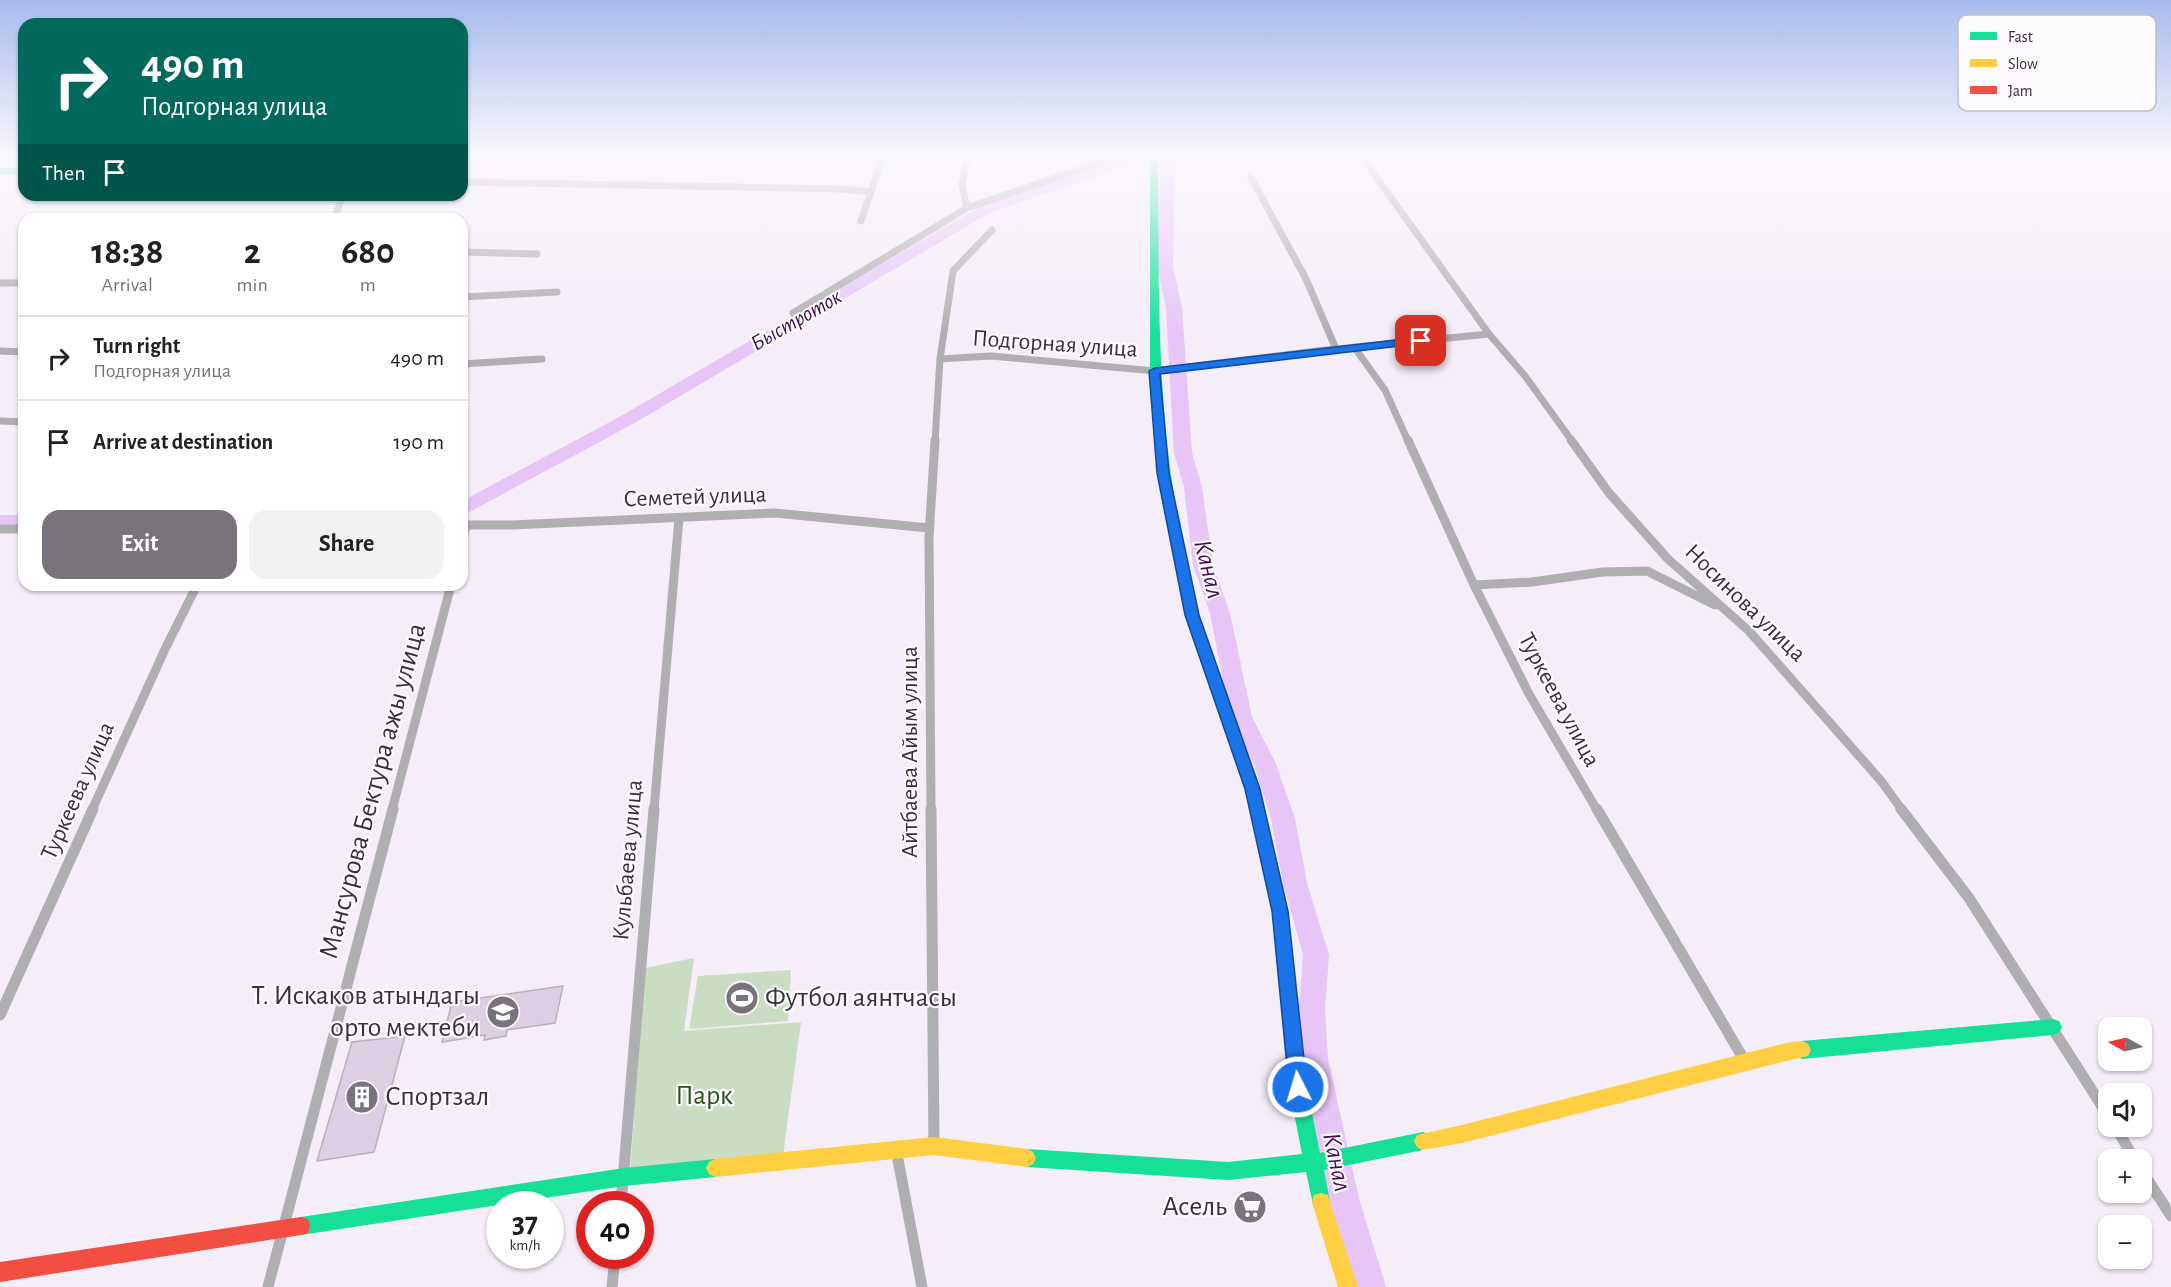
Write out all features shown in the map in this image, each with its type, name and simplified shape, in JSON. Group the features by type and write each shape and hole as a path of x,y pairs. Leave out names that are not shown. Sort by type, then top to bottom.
{"street":[{"path":"861,221 863,216"},
{"path":"793,313 954,216"},
{"path":"1154,216 1155,371 1163,473 1192,615 1253,789 1280,911 1298,1087 1323,1209 1348,1287"},
{"path":"1272,216 1306,279 1336,349"},
{"name":"Носинова улица","path":"1404,216 1489,334 1525,376 1609,493 1668,559 1749,631 1882,782 1938,860 1970,898 2098,1099"},
{"name":"Айтбаева Айым улица","path":"934,1146 929,528 940,359 953,272 992,230"},
{"path":"468,252 537,254"},
{"path":"0,283 18,283"},
{"path":"468,297 557,292"},
{"name":"Подгорная улица","path":"940,359 991,356 1155,371 1336,349 1489,334"},
{"name":"Туркеева улица","path":"1353,348 1385,390 1474,585 1529,694 1746,1063"},
{"path":"0,351 18,352"},
{"path":"468,364 542,359"},
{"path":"0,421 18,422"},
{"name":"Семетей улица","path":"468,526 775,513 929,528"},
{"name":"Кульбаева улица","path":"622,1191 679,518"},
{"path":"0,529 18,529"},
{"path":"1474,585 1647,571 1725,610"},
{"name":"Туркеева улица","path":"0,1015 166,647 194,591"},
{"name":"Мансурова Бектура ажы улица","path":"268,1287 449,591"},
{"path":"0,1272 624,1177 896,1149 934,1146 1020,1158 1216,1171 1337,1160 1462,1134 1798,1051 2053,1027"},
{"path":"896,1149 922,1287"},
{"path":"2152,1187 2171,1216"},
{"path":"612,1287 614,1269"}],"green space":[{"name":"Парк","path":"694,958 684,1031 801,1022 783,1156 630,1171 645,968"},
{"name":"Футбол аянтчасы","path":"791,970 788,1021 689,1029 698,976"}],"building":[{"name":"Т. Искаков атындагы орто мектеби","path":"563,986 555,1023 507,1030 506,1036 484,1040 485,1035 442,1042 452,1002"},
{"name":"Спортзал","path":"405,1036 374,1152 317,1161 352,1042"},
{"name":"Асель","path":"1244,1197 1254,1198 1256,1217 1245,1217"}],"waterway":[{"name":"Быстроток","path":"468,506 627,420 974,216"},
{"name":"Канал","path":"1166,216 1165,267 1174,308 1180,391 1180,427 1183,453 1193,487 1203,565 1220,613 1241,717 1265,764 1283,819 1295,883 1316,955 1312,1010 1315,1059 1344,1199 1371,1287"},
{"path":"0,522 18,522"}],"traffic: fast":[{"path":"1154,216 1155,377 1163,465 1170,508"},
{"path":"1239,748 1253,789 1280,911 1298,1087 1321,1202"},
{"path":"1802,1050 2053,1027"},
{"path":"1027,1158 1228,1171 1337,1160 1423,1141"},
{"path":"301,1226 624,1177 715,1168"}],"traffic: slow":[{"path":"1423,1141 1462,1134 1786,1052 1802,1050"},
{"path":"715,1168 934,1146 1027,1158"},
{"path":"1321,1202 1348,1287"}],"traffic: jam":[{"path":"1170,508 1192,615 1239,748"},
{"path":"0,1272 301,1226"}],"place":[{"name":"Футбол аянтчасы","path":"742,998"},
{"name":"Т. Искаков атындагы орто мектеби","path":"503,1012"},
{"name":"Спортзал","path":"362,1097"},
{"name":"Асель","path":"1250,1207"}],"route":[{"path":"1298,1087 1291,999 1280,911 1253,789 1192,615 1163,473 1155,371 1421,341"}]}
